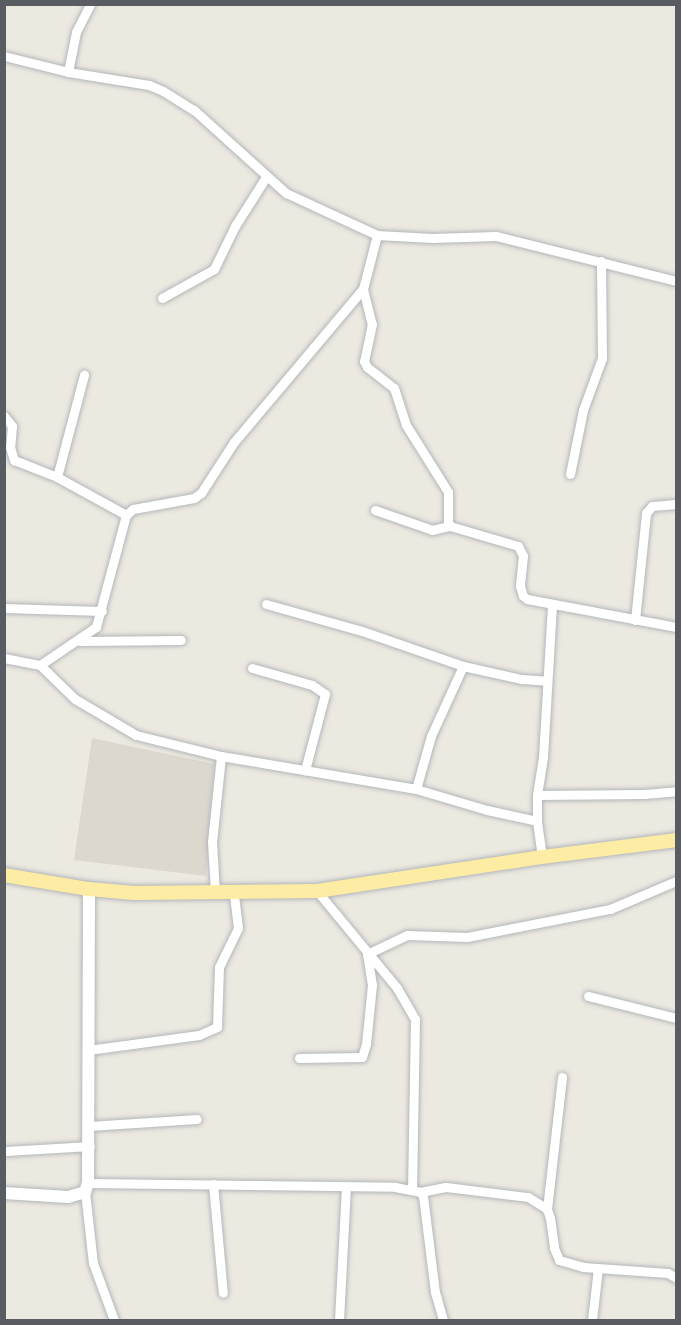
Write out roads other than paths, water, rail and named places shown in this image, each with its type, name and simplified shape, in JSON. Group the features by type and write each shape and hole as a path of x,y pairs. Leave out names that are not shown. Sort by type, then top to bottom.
{"main road":[{"path":"4,875 89,889 181,894 233,890 317,891 542,856 676,840"}],"street":[{"path":"69,72 76,32 90,4"},
{"path":"4,56 69,72 134,82 163,91 194,110 286,193 377,235 432,238 496,236 676,281"},
{"path":"162,298 214,269 235,226 266,177"},
{"path":"40,665 96,627 126,515 133,509 194,498 201,493 234,442 363,289 377,235"},
{"path":"570,474 583,410 602,358 601,261"},
{"path":"363,289 372,324 364,361 367,367 394,388 406,425 448,492 450,526"},
{"path":"57,477 84,375"},
{"path":"4,416 12,426 10,447 14,460 57,477 126,515"},
{"path":"635,620 646,513 652,506 676,504"},
{"path":"375,510 426,528 450,526 518,546 523,556 520,586 523,596 552,604 676,627"},
{"path":"266,603 362,631 463,666 521,679 547,681"},
{"path":"542,856 537,820 537,795 543,757 552,604"},
{"path":"4,608 102,611"},
{"path":"78,641 181,640"},
{"path":"4,658 40,665 75,699 136,735 221,756 416,789 487,810 537,820"},
{"path":"416,789 431,736 463,666"},
{"path":"252,668 312,685 325,694 306,770"},
{"path":"215,892 212,842 221,756"},
{"path":"537,795 644,795 676,791"},
{"path":"367,954 407,935 467,937 610,909 639,900 676,881"},
{"path":"89,889 90,1146 87,1187 93,1263 114,1320"},
{"path":"88,1050 199,1035 217,1027 219,967 238,928 233,890"},
{"path":"317,891 397,988 415,1019 416,1191"},
{"path":"298,1058 362,1057 366,1044 372,985 367,954"},
{"path":"588,996 676,1018"},
{"path":"546,1209 562,1077"},
{"path":"89,1126 197,1119"},
{"path":"6,1151 90,1146"},
{"path":"213,1185 223,1293"},
{"path":"4,1193 68,1197 87,1187 213,1185 346,1186 416,1191 446,1187 515,1194 537,1201 546,1209 550,1218 554,1248 559,1260 598,1268 676,1275"},
{"path":"339,1320 346,1186"},
{"path":"416,1191 423,1196 435,1292 443,1320"},
{"path":"592,1320 598,1268"}]}
